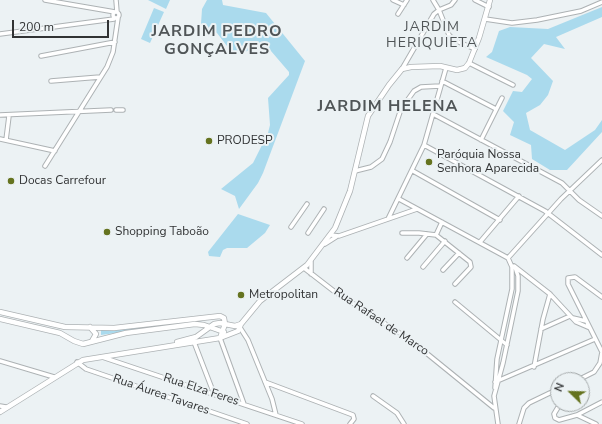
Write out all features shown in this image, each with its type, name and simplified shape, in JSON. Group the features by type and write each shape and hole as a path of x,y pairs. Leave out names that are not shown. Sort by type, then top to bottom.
{"main road":[{"path":"0,412 77,362 100,356 170,345 195,339 220,338 238,331 240,326 264,296 304,268 331,235 346,206 371,110 402,70 411,67 430,65 460,69 469,63 489,7 490,0"},
{"path":"0,312 57,326 114,328 217,316 224,318 225,324 220,338"},
{"path":"0,320 60,333 79,344 126,333 192,325 209,326 222,332 233,333"},
{"path":"195,339 209,326 217,323 240,326"},
{"path":"192,325 199,329 195,339"},
{"path":"88,326 96,334 90,342"}],"street":[{"path":"45,0 116,12"},
{"path":"45,166 110,60 115,42 116,18 113,15 116,12 116,0"},
{"path":"393,0 404,5"},
{"path":"398,14 407,0"},
{"path":"433,0 451,38 475,49"},
{"path":"402,70 431,18 439,10 451,5 455,0"},
{"path":"475,0 489,7"},
{"path":"485,19 512,23 537,20 581,11 602,2"},
{"path":"0,34 116,18"},
{"path":"41,56 115,42"},
{"path":"408,58 411,67"},
{"path":"469,63 513,85"},
{"path":"388,218 413,171 424,144 446,68"},
{"path":"51,81 100,77"},
{"path":"442,80 496,109"},
{"path":"355,171 371,167 380,162 390,142 401,109 414,91 421,87 440,86"},
{"path":"481,140 502,98"},
{"path":"0,115 9,116 111,110"},
{"path":"116,110 123,110"},
{"path":"433,114 562,183 579,200 602,216"},
{"path":"6,140 9,116"},
{"path":"0,139 55,151"},
{"path":"424,144 519,196 547,214 602,255"},
{"path":"508,258 547,214 602,160"},
{"path":"413,171 500,220"},
{"path":"480,242 519,196"},
{"path":"399,199 480,242 508,258 511,262 518,285 507,345 495,382"},
{"path":"291,227 307,204"},
{"path":"308,233 324,209"},
{"path":"324,244 338,236 417,209"},
{"path":"436,235 442,222"},
{"path":"335,228 338,236"},
{"path":"402,234 436,235 470,262 471,267 455,284"},
{"path":"406,258 427,234"},
{"path":"331,235 338,236"},
{"path":"423,267 445,241"},
{"path":"443,270 459,253"},
{"path":"310,262 312,275"},
{"path":"490,424 497,422 494,408 495,382 513,285 513,267"},
{"path":"513,267 550,294 581,326 590,328"},
{"name":"Rua Rafael de Marco","path":"304,268 335,292 409,339 494,408"},
{"path":"590,374 598,367 602,352 568,284 568,278 572,276 575,277 602,297"},
{"path":"513,285 518,285"},
{"path":"534,367 541,329 550,294"},
{"path":"455,302 507,345"},
{"path":"541,329 570,316 579,320 586,320"},
{"path":"240,326 265,382 276,415"},
{"path":"220,338 244,404"},
{"path":"195,339 214,394"},
{"path":"495,382 534,367 595,339"},
{"name":"Rua Elza Feres","path":"100,356 302,424"},
{"path":"0,361 54,377"},
{"name":"Rua Áurea Tavares","path":"77,362 86,369 247,424"},
{"path":"265,382 351,414 354,416 354,419 350,424"},
{"path":"519,424 524,408 529,403 550,393"},
{"path":"374,396 397,414 404,424"},
{"path":"555,412 554,414 557,420 562,420 577,415 602,402"},
{"path":"0,406 6,407"},
{"path":"577,415 596,424"}],"shaded area":[{"path":"148,0 170,0 166,9"},
{"path":"207,0 222,0 223,5 266,13 305,61 263,173 258,183 239,209 235,196 221,189 253,163 268,133 270,125 268,98 289,75 289,72 265,44 242,53 235,53 230,50 217,33 201,24 202,9"},
{"path":"602,7 602,17 556,37 565,49 544,44 531,58 553,81 548,95 540,105 526,113 530,130 565,150 595,130 602,120 602,132 567,170 550,170 532,159 531,145 510,135 514,122 503,111 513,91 522,92 532,79 527,75 486,57 492,52 499,31 510,27 548,29"},
{"path":"154,8 164,12 150,43 141,39"},
{"path":"238,214 270,225 265,233 247,248 227,248 223,250 220,257 209,256 208,252"},
{"path":"204,320 203,321 101,335 101,329"}],"place":[{"name":"PRODESP","path":"209,141"},
{"name":"Paróquia Nossa Senhora Aparecida","path":"429,162"},
{"name":"Docas Carrefour","path":"11,181"},
{"name":"Shopping Taboão","path":"107,232"},
{"name":"Metropolitan","path":"241,295"}],"district":[{"name":"JARDIM HERIQUIETA","path":"432,36"},
{"name":"JARDIM PEDRO GONÇALVES","path":"217,41"},
{"name":"JARDIM HELENA","path":"388,107"}]}
